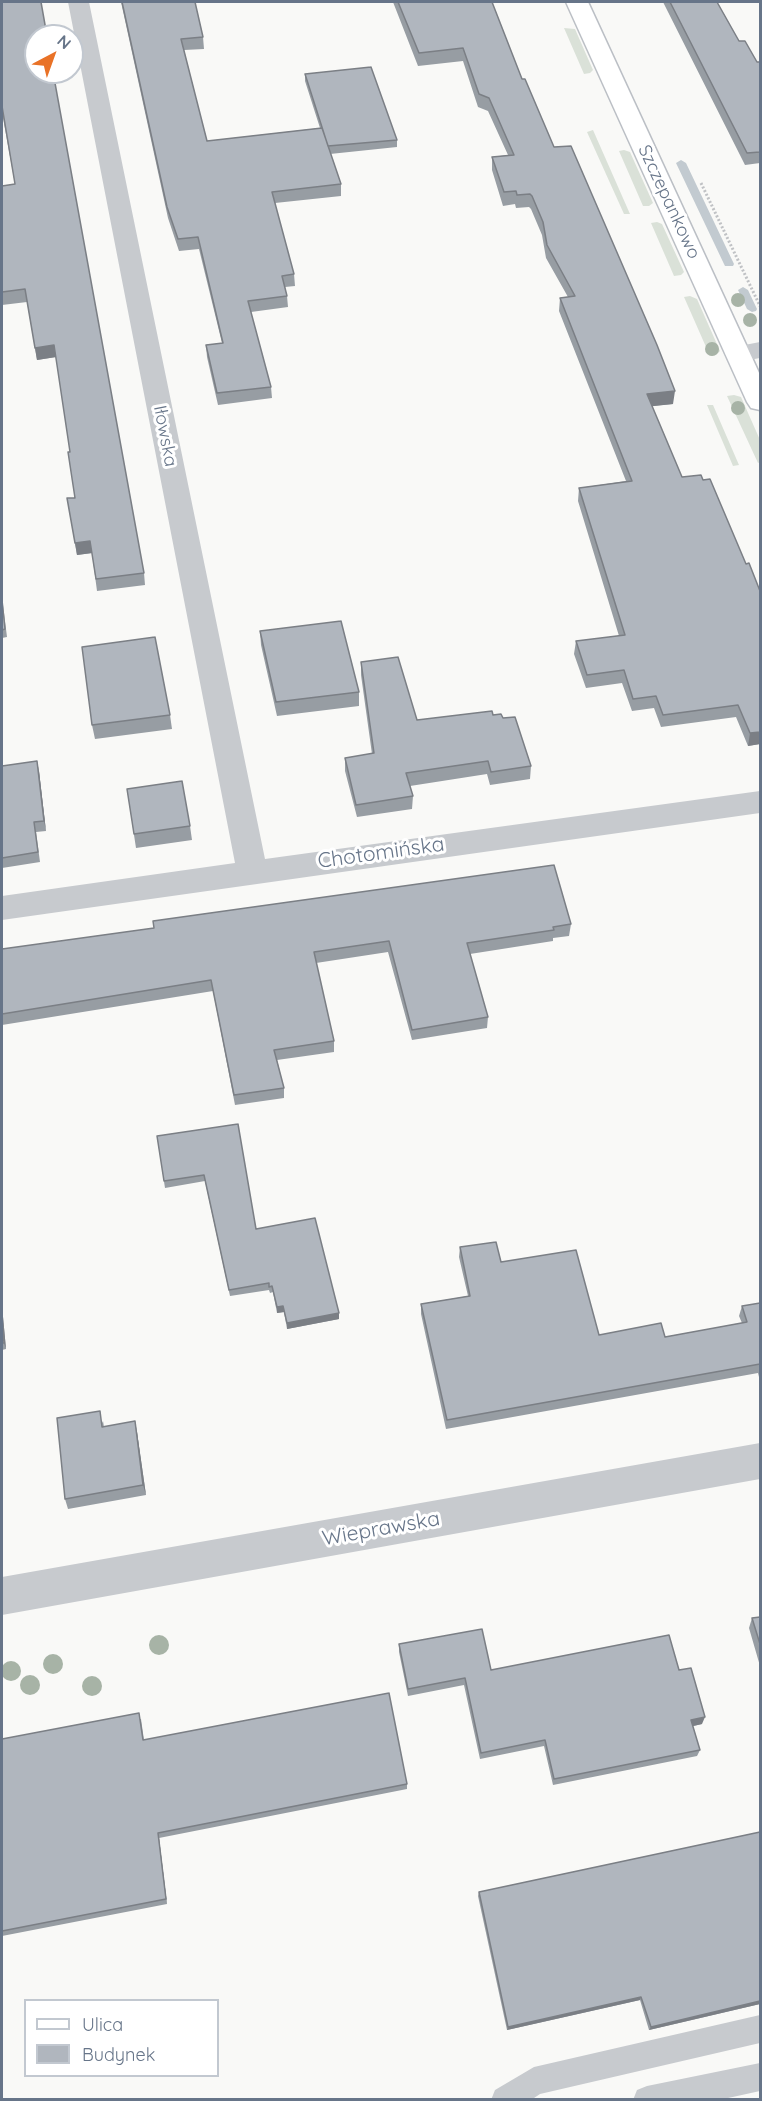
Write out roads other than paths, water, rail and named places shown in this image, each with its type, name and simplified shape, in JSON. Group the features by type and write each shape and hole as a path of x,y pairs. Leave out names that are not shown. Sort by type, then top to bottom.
{"street":[{"name":"Iłowska","path":"78,2 252,871"},
{"name":"Szczepankowo","path":"577,2 749,352 760,402"},
{"name":"Chotomińska","path":"2,908 252,871 760,802"},
{"name":"Wieprawska","path":"2,1596 760,1461"}],"lane":[{"path":"505,2100 534,2080 760,2030"},
{"path":"647,2100 760,2077"}],"waterway":[{"path":"681,163 729,264"},
{"path":"743,290 752,309"}]}
